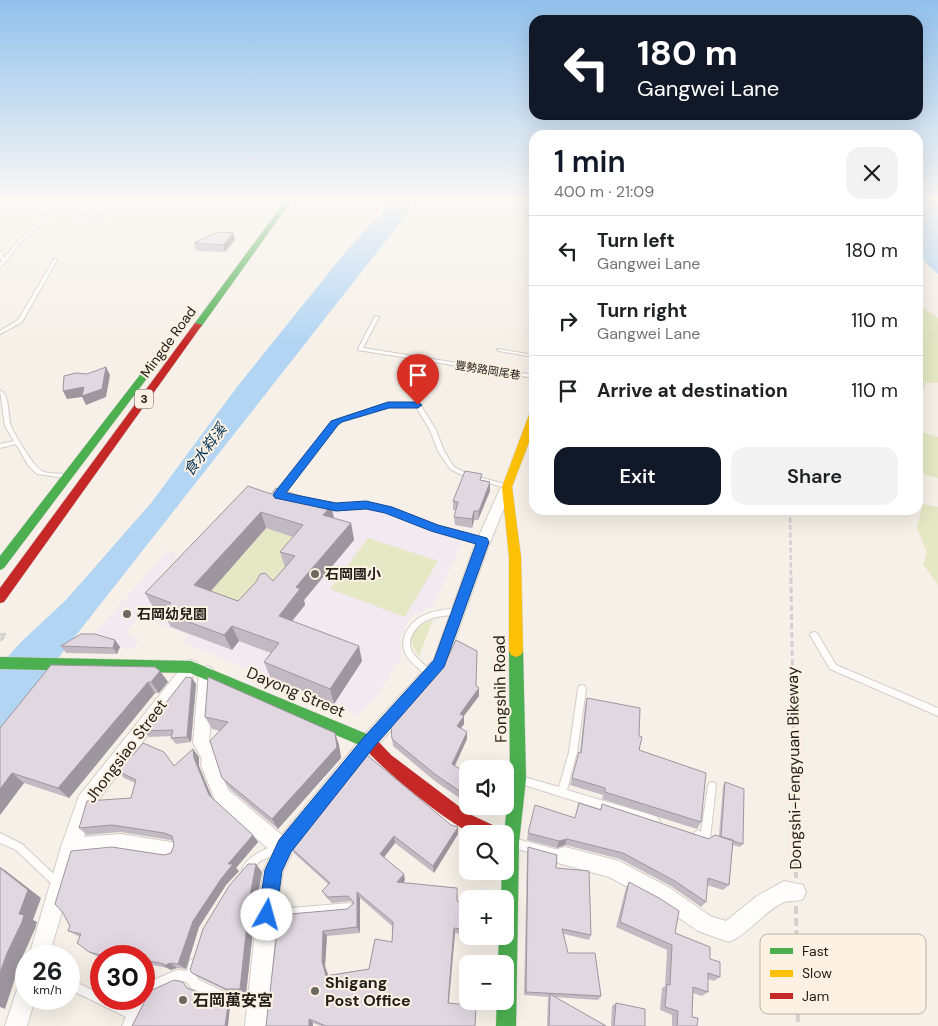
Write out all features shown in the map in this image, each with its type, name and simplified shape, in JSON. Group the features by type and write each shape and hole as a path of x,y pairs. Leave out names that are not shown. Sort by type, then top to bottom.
{"main road":[{"name":"Mingde Road","path":"205,295 241,248"},
{"name":"Mingde Road","path":"0,598 254,248"},
{"name":"Mingde Road","path":"0,565 170,342"},
{"path":"158,358 174,358"},
{"name":"Fongshih Road","path":"511,825 518,779 515,557 507,487 529,428"},
{"name":"Dayong Street","path":"0,663 59,667 199,670 369,742 386,760 463,820 474,825"},
{"name":"Fongshih Road","path":"506,1026 508,880"}],"street":[{"path":"256,1026 267,915 274,870 285,846 369,742 440,663 483,542 507,487"},
{"path":"199,670 201,743 210,757 210,765 222,796 272,840 285,846"},
{"name":"Jhongsiao Street","path":"42,945 85,802 199,670"},
{"path":"70,847 120,842 170,851"},
{"path":"564,856 612,868 663,895 705,924 729,932 764,903 784,891 796,892"},
{"path":"16,1026 21,1010"}],"lane":[{"path":"0,266 15,248"},
{"path":"0,252 4,262"},
{"path":"0,333 20,321 55,260"},
{"name":"豐勢路岡尾巷","path":"377,317 360,349 529,376"},
{"path":"499,350 529,355"},
{"path":"0,392 3,394 8,426 30,464 39,473 66,476"},
{"path":"288,497 279,495 335,423 388,405 418,405 433,430 441,451 452,468 466,475 507,487"},
{"path":"0,446 16,442"},
{"path":"317,503 336,507 366,505 388,510 435,528 483,542"},
{"path":"430,674 408,652 407,640 411,629 420,620 432,614 458,611"},
{"path":"814,635 833,668 938,712"},
{"path":"562,791 573,752 582,689"},
{"path":"518,779 562,791 660,823"},
{"path":"687,832 705,838 712,786"},
{"path":"0,838 19,847 59,886"},
{"path":"514,843 564,856"},
{"path":"242,876 257,858 285,846"},
{"path":"267,915 350,908"},
{"path":"190,977 199,950"},
{"path":"155,984 178,975 190,977 195,984 233,1001 258,1000"},
{"path":"80,989 132,1014"},
{"path":"127,1026 134,1010"}],"path":[{"name":"Dongshi-Fengyuan Bikeway","path":"790,515 797,934"}],"shaded area":[{"name":"石岡國小","path":"250,499 276,500 336,512 366,508 390,513 462,541 433,607 412,616 400,637 402,656 376,698 357,715 183,642 189,635 144,618"},
{"name":"石岡幼兒園","path":"167,551 178,555 158,577 165,580 159,594 125,634 140,639 131,650 89,640"}],"green space":[{"path":"923,308 938,318 938,383 923,382"},
{"path":"923,432 938,437 938,478 923,474"},
{"path":"923,504 938,507 938,585 923,564 927,553 917,528 920,515 923,515"},
{"path":"266,528 288,535 294,533 307,541 245,617 202,601"},
{"path":"368,538 438,561 405,617 330,589"},
{"path":"433,620 419,656 412,644 413,634 420,626"}],"water":[{"name":"食水嵙溪","path":"349,248 380,248 0,732 0,665 22,641 66,600 151,503 237,387"},
{"path":"923,248 938,248 938,274 923,259"}],"building":[{"path":"106,367 102,389 82,396 84,387 63,391 64,376 76,373 87,374"},
{"path":"465,471 482,474 480,480 490,482 479,511 474,511 472,519 454,517 458,502 453,501"},
{"path":"248,486 271,494 276,488 331,506 323,515 351,523 296,587 300,589 279,616 359,646 330,689 264,662 279,643 232,626 224,635 162,612 171,603 145,593","holes":["261,512 303,525 280,552 295,556 273,581 265,573 260,574 256,582 238,601 194,585"]},
{"path":"81,634 95,634 115,640 113,648 61,646"},
{"path":"456,640 477,651 476,686 479,688 460,714 464,716 457,726 467,732 452,764 459,768 459,791 436,775 392,739 391,726 446,661"},
{"path":"51,665 155,667 160,671 151,682 148,682 58,788 12,773 0,789 0,728"},
{"path":"186,677 192,678 187,737 171,738 173,730 144,731"},
{"path":"208,677 335,733 337,747 272,819 222,778 210,741 228,722 205,717"},
{"path":"587,698 640,708 639,736 642,737 639,750 706,773 701,822 605,792 605,788 572,778 579,752 581,753"},
{"path":"143,743 164,752 174,766 193,749 194,758 209,795 253,835 228,864 233,864 193,921 178,964 170,963 164,966 164,964 155,962 155,945 90,945 89,952 77,943 81,934 68,931 70,926 63,913 55,904 71,851 112,847 164,855 171,853 174,845 172,836 164,833 112,825 79,828 87,801 131,798 136,780 116,770 130,753 133,755"},
{"path":"367,755 451,825 458,827 433,866 394,836 380,854 404,874 397,882 457,888 459,929 454,928 448,1003 459,1004 459,1010 476,1010 475,1026 326,1026 309,1019 309,1026 266,1026 279,915 347,909 354,903 348,896 328,897 322,891 330,883 291,848","holes":["357,892 393,922 392,942 375,939 369,969 326,976 322,961 323,931 357,927"]},
{"path":"725,782 744,789 743,844 721,837"},
{"path":"579,803 601,810 602,804 709,839 715,835 733,840 729,885 708,878 706,902 675,881 623,853 567,839 559,841 528,833 535,805 575,818"},
{"path":"528,847 557,855 556,868 589,871 591,935 562,929 568,953 595,953 601,996 526,992"},
{"path":"248,864 256,864 250,896 240,989 226,989 192,973 190,970 203,929 229,886"},
{"path":"0,868 28,890 19,914 24,915 22,922 0,973"},
{"path":"629,882 679,911 675,933 710,947 710,959 720,962 720,977 708,973 708,992 693,987 692,1017 698,1018 697,1026 677,1026 678,1011 665,1007 667,984 670,985 672,945 620,922"},
{"name":"石岡萬安宮","path":"174,980 183,982 187,988 228,1005 225,1026 132,1026 140,1010 155,1010 155,989"},
{"path":"550,994 606,1026 549,1026"},
{"path":"616,1003 645,1009 645,1026 614,1026"}],"traffic: fast":[{"path":"198,325 254,248"},
{"path":"0,565 163,351"},
{"path":"506,1026 511,842 518,779 516,651"},
{"path":"0,663 191,667 369,742"}],"traffic: slow":[{"path":"516,651 515,557 507,487 529,428"}],"traffic: jam":[{"path":"0,598 198,325"},
{"path":"369,742 386,760 463,820 474,825"}],"place":[{"name":"石岡國小","path":"315,574"},
{"name":"石岡幼兒園","path":"127,614"},
{"name":"Shigang Post Office","path":"315,991"},
{"name":"石岡萬安宮","path":"183,1000"}],"route":[{"path":"267,915 274,870 285,846 369,742 440,663 483,542 435,528 388,510 366,505 336,507 279,495 339,420 388,405 418,405"}]}
